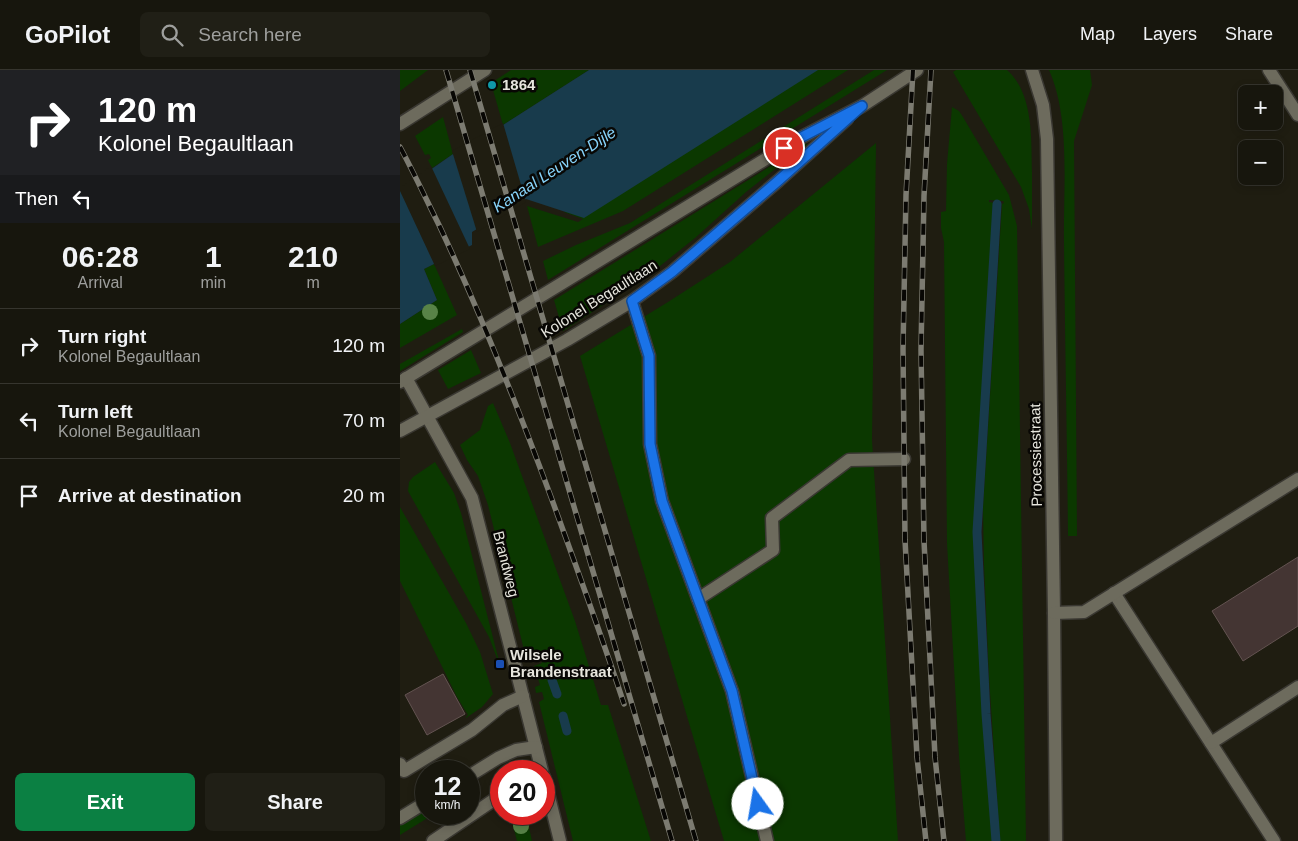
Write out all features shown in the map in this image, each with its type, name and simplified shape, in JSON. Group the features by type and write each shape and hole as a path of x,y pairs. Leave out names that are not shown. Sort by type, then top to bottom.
{"street":[{"path":"400,124 485,70"},
{"name":"Kolonel Begaultlaan","path":"403,380 800,138 862,106 917,70"},
{"name":"Processiestraat","path":"1032,70 1043,105 1048,139 1056,841"},
{"path":"1269,70 1298,115"},
{"name":"Kolonel Begaultlaan","path":"400,431 566,340 632,301 679,266 862,106"},
{"path":"632,301 649,356 650,444 662,501 732,691 767,841"},
{"name":"Brandweg","path":"403,380 427,416 472,498 539,760"},
{"path":"698,599 772,550 772,518 849,460 904,459"},
{"path":"1054,613 1084,612 1298,479"},
{"path":"1114,593 1274,841"},
{"path":"1210,743 1298,687"},
{"path":"401,770 472,730 503,704 523,696"},
{"path":"480,769 516,750 536,747"},
{"path":"433,841 490,802"},
{"path":"400,818 415,809"},
{"path":"555,821 560,841"}],"green space":[{"path":"400,70 428,70 400,91"},
{"path":"511,70 589,70 503,125 491,83"},
{"path":"815,70 848,70 623,211 538,247 527,206 578,222 583,219 564,212"},
{"path":"874,70 887,70 548,280 543,261 630,223"},
{"path":"956,70 1007,70 1016,80 1022,91 1027,104 1031,132 1032,229 1029,209 1021,187 953,72"},
{"path":"1049,70 1090,70 1092,85 1074,141 1077,536 1068,536 1063,132 1056,89"},
{"path":"952,107 959,111 963,117 1009,195 1017,226 1026,841 1000,841 989,677 983,508 1002,204 1004,203 1003,201 989,200 989,202 995,203 978,496 977,558 987,756 995,841 966,841 959,756 947,543 944,242 941,228 941,212 946,211 947,164"},
{"path":"443,117 453,154 432,168 428,160 431,158 429,154 425,155 415,136"},
{"path":"806,143 807,145 746,192 695,238 645,278 563,331 554,300"},
{"path":"876,143 872,440 898,841 724,841 580,356 730,262"},
{"path":"434,264 457,315 400,348 400,324 437,300 424,269"},
{"path":"462,329 463,332 400,371 400,364"},
{"path":"471,350 481,373 448,389 438,370"},
{"path":"493,403 510,443 575,621 601,705 608,705 651,841 573,841 555,767 555,760 553,760 539,702 544,699 542,692 536,693 535,687 540,685 534,666 542,663 538,652 525,654 488,505 478,476 460,445 480,430 488,406"},
{"path":"435,462 454,493 461,513 499,661 489,637 408,491 409,482 413,477"},
{"path":"400,507 466,623 480,652 493,694 482,707 466,718 468,715 457,697 400,581"},
{"path":"415,815 416,825 400,835 400,824"},
{"path":"513,825 528,825 532,841 517,841"}],"water":[{"name":"Kanaal Leuven-Dijle","path":"589,70 818,70 584,218 526,199 472,232 472,245 424,269 437,300 400,324 400,191 453,154 503,125"}],"pier":[{"path":"503,123 526,202 477,232 452,151"},
{"path":"431,166 470,249 435,266 400,191 400,188"}],"building":[{"path":"1298,557 1298,626 1243,661 1212,611"},
{"path":"443,674 465,714 427,735 405,695"}],"waterway":[{"path":"996,841 986,714 977,532 997,204"},
{"path":"552,680 557,694"},
{"path":"563,716 567,731"}],"railway":[{"path":"446,70 672,841"},
{"path":"470,70 696,841"},
{"path":"913,70 906,195 903,349 905,540 917,757 926,841"},
{"path":"931,70 924,196 921,350 924,541 935,757 944,841"},
{"path":"400,147 439,225 498,360 551,497 624,704"}],"place":[{"name":"1864","path":"492,85"},
{"name":"Wilsele Brandenstraat","path":"500,664"}],"route":[{"path":"758,804 732,691 662,501 650,444 649,356 632,301 672,272 862,106 784,148"}]}
